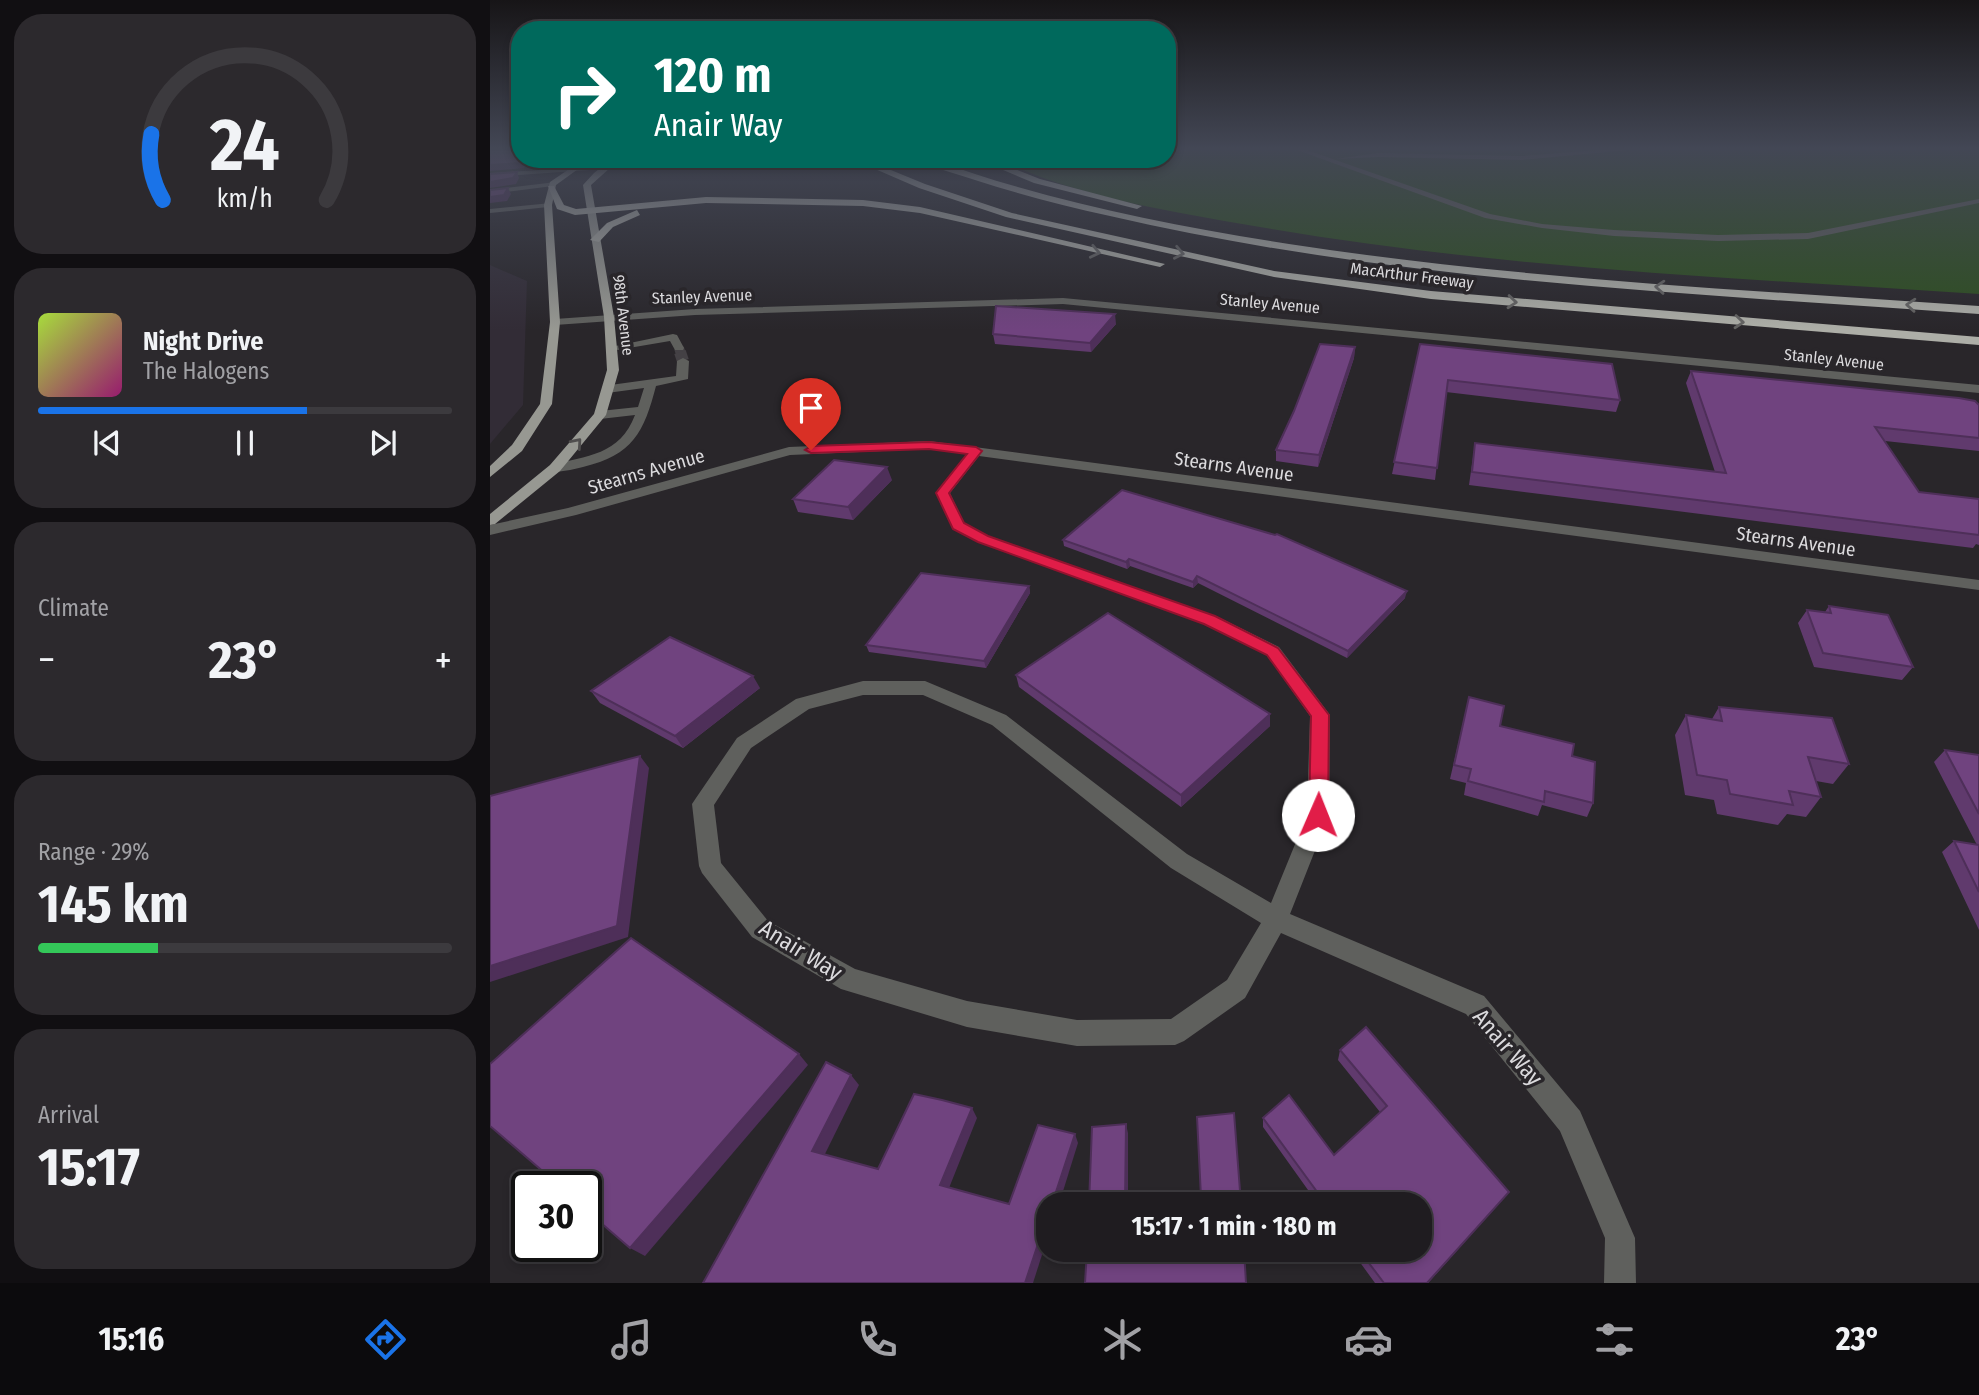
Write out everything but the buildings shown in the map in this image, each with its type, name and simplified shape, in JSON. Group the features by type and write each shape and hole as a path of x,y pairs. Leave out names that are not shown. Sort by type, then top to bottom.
{"highway":[{"path":"565,210 605,210"},
{"path":"595,240 610,225 635,214 654,210"},
{"path":"911,210 1076,248 1169,266"},
{"name":"MacArthur Freeway","path":"993,210 1274,274 1431,295 1979,341"},
{"name":"MacArthur Freeway","path":"1093,210 1228,237 1378,260 1574,280 1979,310"},
{"path":"1181,216 1307,241 1378,260"},
{"path":"1182,267 1274,274"}],"main road":[{"path":"490,473 517,448 546,404 555,322 548,210"},
{"name":"98th Avenue","path":"490,521 555,468 600,415 613,370 609,317 591,211"}],"street":[{"path":"1471,210 1488,216 1542,226 1650,236 1754,239 1808,236 1939,210"},
{"name":"Stanley Avenue","path":"555,322 695,312 1063,301 1979,389"},
{"path":"611,348 676,342 695,312"},
{"path":"607,389 682,379 683,361"},
{"path":"555,468 594,463 617,452 626,442 644,410 651,383"},
{"path":"600,415 644,410"},
{"name":"Stearns Avenue","path":"490,530 571,512 789,451 929,445 1979,585"},
{"name":"Anair Way","path":"976,451 943,493 958,526 995,544 1210,620 1273,652 1320,715 1318,815 1276,919 1236,989 1175,1032 1077,1033 967,1014 850,980 760,929 710,866 703,804 744,743 803,704 863,688 925,688 999,720 1179,861 1276,919 1475,1005 1570,1121 1620,1238 1620,1283"}],"shaded area":[{"path":"490,265 527,281 523,405 490,444"}],"green space":[{"path":"1167,210 1979,210 1979,294 1706,277 1525,262 1344,240"}],"tunnel":[{"path":"679,348 681,354"},
{"path":"680,352 683,361"}],"route":[{"path":"811,450 929,445 976,451 943,493 958,526 983,539 1210,620 1273,652 1320,715 1318,815"}]}
